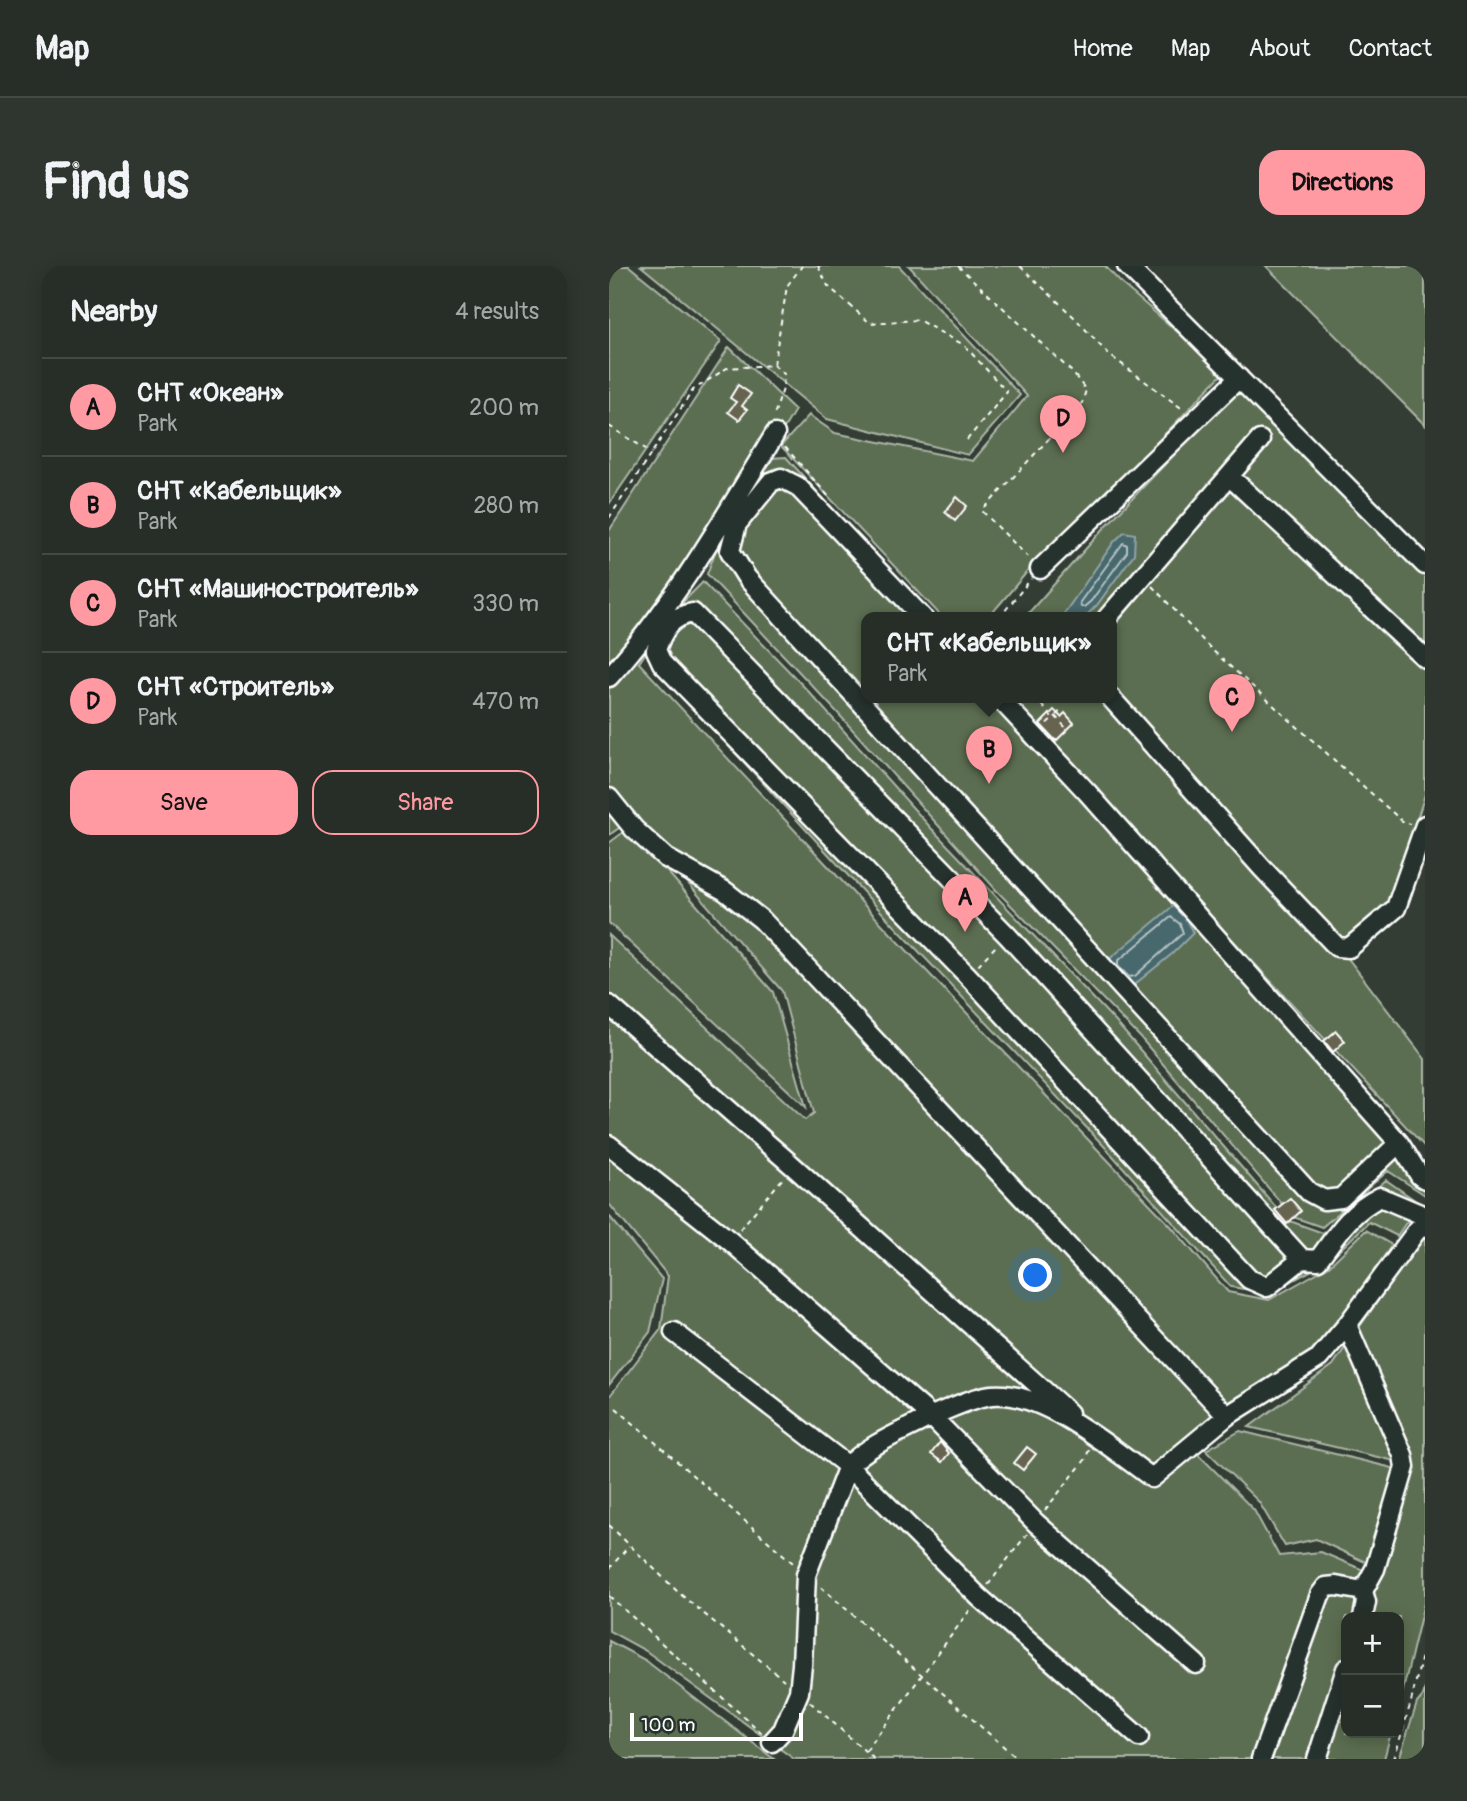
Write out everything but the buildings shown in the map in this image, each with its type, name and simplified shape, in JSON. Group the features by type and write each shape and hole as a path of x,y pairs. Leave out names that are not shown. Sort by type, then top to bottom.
{"street":[{"path":"1127,266 1425,565"},
{"path":"1040,569 1239,377"},
{"path":"609,677 626,659 700,558 775,434"},
{"path":"1112,612 1260,440"},
{"path":"1229,476 1425,658"},
{"path":"861,703 747,578 730,551 737,524 771,482 781,478 797,486 917,612"},
{"path":"1301,1259 1007,936 693,613 681,614 671,622 660,637 656,650 662,663 968,976 1249,1279 1267,1287 1301,1259 1318,1260 1361,1206 1380,1197 1425,1216"},
{"path":"861,703 1308,1192 1324,1200 1341,1198 1399,1143"},
{"path":"1004,703 1087,792 1399,1143 1420,1176 1425,1179"},
{"path":"1115,703 1262,868 1337,947 1349,948 1396,908 1424,827"},
{"path":"609,798 634,829 666,858 725,891 762,920 1227,1416"},
{"path":"609,1005 1095,1436"},
{"path":"609,1144 730,1241 931,1416 1036,1523 1196,1664"},
{"path":"772,1742 783,1730 799,1692 806,1575 848,1466 860,1454 931,1416 990,1395 1020,1396 1062,1416 1095,1436 1152,1478 1227,1416 1319,1359 1418,1228 1425,1227"},
{"path":"1347,1325 1403,1455 1405,1467 1375,1569 1363,1591 1366,1602 1364,1612"},
{"path":"674,1332 848,1466 979,1597 1139,1737"},
{"path":"1261,1759 1320,1595 1327,1587 1336,1586 1363,1591"},
{"path":"1317,1759 1344,1675"}],"path":[{"path":"774,365 787,286 802,266"},
{"path":"818,266 828,286 870,323 918,320 964,345 1007,392 966,441"},
{"path":"958,266 1072,372 1086,390 1082,403 982,511 1040,569 1004,612"},
{"path":"1020,266 1075,318 1108,354 1196,418"},
{"path":"609,426 653,453"},
{"path":"1142,575 1212,650 1402,821 1424,827"},
{"path":"1040,703 1068,730"},
{"path":"1038,732 1062,710"},
{"path":"968,976 1007,936"},
{"path":"730,1241 793,1166"},
{"path":"609,1525 679,1593 799,1692 874,1759"},
{"path":"609,1569 630,1545"},
{"path":"609,1596 772,1742"},
{"path":"1394,1759 1425,1643"}],"green space":[{"path":"609,266 629,266 721,341 609,504"},
{"path":"641,266 899,266 1020,395 968,455 827,419"},
{"path":"909,266 1105,266 1122,284 1224,372 1128,473 1043,553 993,612 937,612 781,446 809,415 835,433 973,461 1027,396"},
{"path":"1266,266 1425,266 1425,425"},
{"path":"729,347 795,410 694,578 639,663 895,938 1170,1225 1228,1292 1269,1300 1329,1266 1366,1230 1392,1245 1319,1348 1188,1444 1254,1510 1279,1556 1321,1552 1382,1578 1412,1465 1249,1427 1333,1365 1422,1237 1425,1240 1425,1599 1404,1686 1404,1612 1341,1612 1341,1738 1390,1738 1384,1759 794,1759 646,1651 609,1631 609,1397 661,1329 668,1276 609,1204 609,935 805,1120 814,1113 782,991 632,819 609,835 609,531"},
{"path":"1244,386 1425,574 1425,794 1391,903 1337,944 1425,1059 1425,1147 1013,703 1117,703 1117,612 1029,612 1106,526 1232,394"},
{"path":"786,457 925,612 861,612 861,703 1008,703 1390,1139 1425,1167 1425,1195 1388,1171 1322,1227 1293,1217 1140,1037 997,891 835,710 707,574 716,550 771,458"},
{"path":"703,582 1115,1021 1287,1220 1323,1233 1386,1180 1419,1203 1397,1236 1369,1222 1327,1262 1270,1293 1231,1287 1103,1145 888,919 648,658 685,600"},
{"path":"629,828 773,992 806,1107 609,923 609,843"},
{"path":"609,1216 662,1279 650,1332 609,1385"},
{"path":"1240,1431 1405,1471 1376,1567 1316,1539 1285,1546 1259,1502 1206,1450"},
{"path":"609,1641 645,1660 774,1759 609,1759"},
{"path":"1425,1688 1425,1759 1399,1759 1417,1703"}],"water":[{"path":"1124,532 1135,534 1134,554 1090,612 1065,612 1114,542"},
{"path":"1173,906 1186,919 1193,933 1130,988 1107,961"}],"place":[{"name":"СНТ «Строитель»","path":"1063,453"},
{"name":"СНТ «Машиностроитель»","path":"1232,732"},
{"name":"СНТ «Кабельщик»","path":"989,784"},
{"name":"СНТ «Океан»","path":"965,932"}]}
